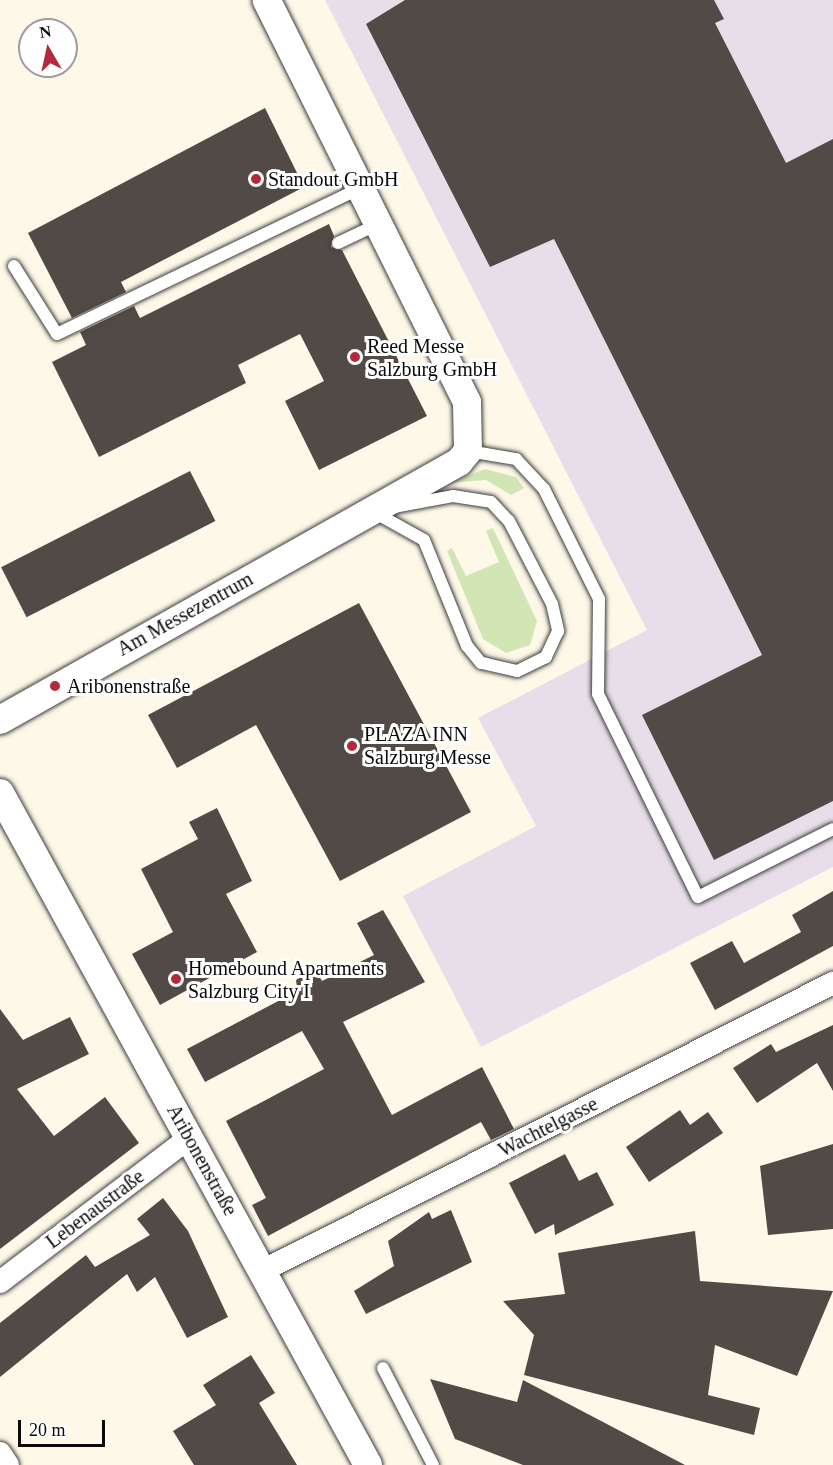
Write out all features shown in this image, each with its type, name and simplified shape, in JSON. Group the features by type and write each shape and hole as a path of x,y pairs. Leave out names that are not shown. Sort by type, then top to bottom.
{"street":[{"path":"267,0 470,415 468,451"},
{"name":"Am Messezentrum","path":"372,511 397,476 459,439 470,415"},
{"name":"Am Messezentrum","path":"0,720 459,462 468,451"},
{"name":"Aribonenstraße","path":"0,793 368,1465"},
{"name":"Wachtelgasse","path":"262,1271 833,983"},
{"name":"Lebenaustraße","path":"0,1282 190,1137"},
{"path":"0,1453 8,1465"}],"lane":[{"path":"14,266 57,334 360,188"},
{"path":"338,243 378,224"},
{"path":"468,451 516,459 544,489 598,598 598,694 698,897 833,830"},
{"path":"423,499 491,502 510,521 552,604 558,631 546,657 517,671 481,663 467,646 424,540 372,511 423,499"},
{"path":"383,1368 434,1465"}],"shaded area":[{"path":"325,0 833,0 833,867 481,1047 403,896 536,826 478,718 647,630"}],"green space":[{"path":"485,469 516,477 524,488 511,495 486,480 449,483"},
{"path":"493,528 537,621 530,645 506,653 483,639 447,551 452,548 466,576 499,562 486,531"}],"building":[{"path":"405,0 714,0 724,19 715,23 786,163 833,139 833,801 714,860 642,715 762,655 554,239 490,267 366,24"},
{"path":"265,108 304,187 121,282 126,292 72,318 28,233"},
{"path":"329,224 334,236 331,247 342,250 427,416 319,470 285,401 324,381 300,334 238,365 246,383 99,457 52,362 86,345 80,332 134,306 140,318"},
{"path":"190,471 215,521 27,617 1,567"},
{"name":"PLAZA INN Salzburg Messe","path":"359,603 471,812 340,881 256,725 177,768 148,715"},
{"path":"217,808 252,881 226,894 257,952 160,1005 132,954 173,932 141,869 198,839 189,822"},
{"path":"833,891 833,946 715,1010 690,963 732,941 744,963 801,932 792,915"},
{"path":"383,910 425,982 343,1022 392,1115 482,1067 514,1129 491,1140 481,1122 268,1236 252,1205 266,1198 226,1121 324,1069 302,1031 205,1082 187,1049 284,998 297,987 296,980 315,969 322,981 374,955 357,923"},
{"path":"0,1009 23,1040 70,1017 89,1054 17,1089 54,1136 105,1097 139,1143 0,1249"},
{"path":"833,1025 833,1091 817,1063 757,1103 733,1068 771,1044 776,1052"},
{"path":"680,1110 690,1125 708,1112 723,1133 649,1182 626,1147"},
{"path":"833,1144 833,1229 768,1235 760,1166"},
{"path":"565,1154 579,1181 597,1172 614,1205 555,1235 554,1224 535,1234 509,1183"},
{"path":"163,1198 188,1231 228,1317 187,1338 155,1277 137,1292 127,1274 0,1377 0,1323 86,1255 95,1267 150,1235 137,1219"},
{"path":"451,1210 472,1262 366,1314 354,1291 394,1266 388,1241 429,1212 432,1219"},
{"path":"695,1231 700,1281 833,1291 797,1376 715,1345 708,1395 760,1408 754,1435 524,1375 534,1335 503,1301 565,1294 558,1253"},
{"path":"251,1355 275,1393 259,1403 297,1465 194,1465 173,1431 216,1405 203,1385"},
{"path":"430,1379 517,1402 523,1380 685,1465 523,1465 455,1439"}],"place":[{"name":"Standout GmbH","path":"256,179"},
{"name":"Reed Messe Salzburg GmbH","path":"355,357"},
{"name":"Aribonenstraße","path":"55,686"},
{"name":"PLAZA INN Salzburg Messe","path":"352,746"},
{"name":"Homebound Apartments Salzburg City I","path":"176,979"}]}
